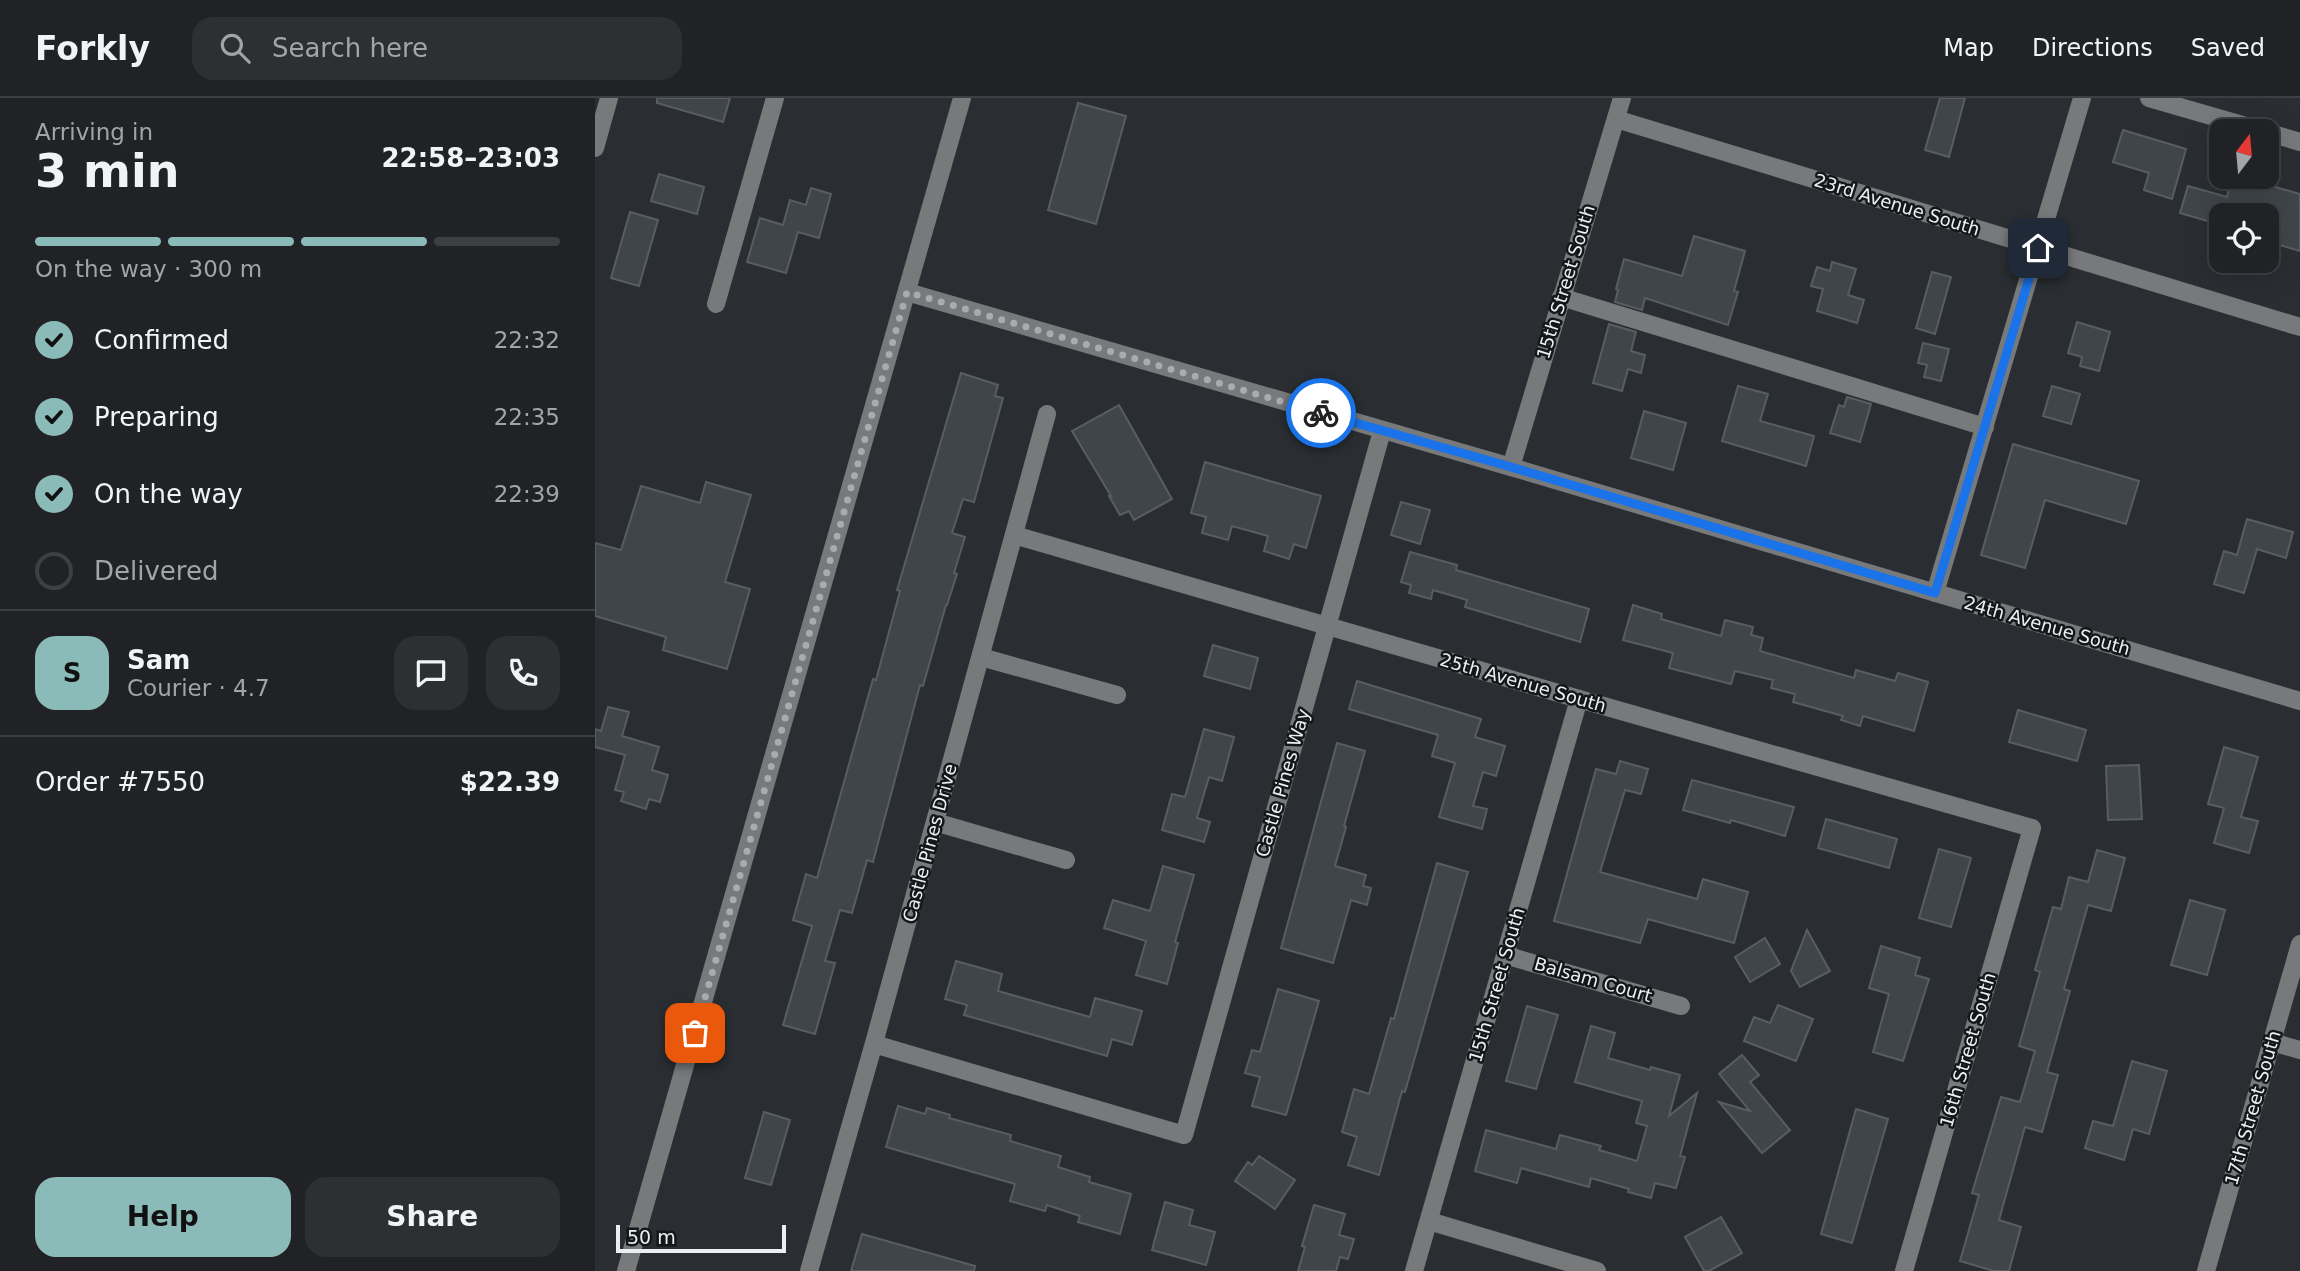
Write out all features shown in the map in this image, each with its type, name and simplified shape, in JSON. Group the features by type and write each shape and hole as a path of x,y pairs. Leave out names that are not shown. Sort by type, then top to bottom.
{"street":[{"path":"595,148 609,98"},
{"path":"716,304 775,98"},
{"path":"626,1271 962,98"},
{"name":"15th Street South","path":"1511,467 1622,98"},
{"path":"1935,593 2082,98"},
{"path":"2148,98 2220,119"},
{"name":"23rd Avenue South","path":"1616,119 2300,327"},
{"path":"2279,136 2300,142"},
{"name":"24th Avenue South","path":"907,292 1511,467 2300,701"},
{"path":"1561,297 1985,427"},
{"name":"Castle Pines Drive","path":"809,1271 1047,414"},
{"name":"Castle Pines Way","path":"874,1044 1184,1135 1382,431"},
{"name":"25th Avenue South","path":"1014,535 2032,828"},
{"path":"981,657 1117,695"},
{"name":"15th Street South","path":"1414,1271 1579,699"},
{"path":"935,822 1066,860"},
{"name":"16th Street South","path":"1904,1271 2032,828"},
{"name":"17th Street South","path":"2206,1271 2300,944"},
{"name":"Balsam Court","path":"1505,955 1681,1006"},
{"path":"2272,1042 2300,1050"},
{"path":"1429,1221 1597,1271"}],"building":[{"path":"657,98 730,98 723,122 657,103"},
{"path":"1940,98 1965,98 1949,157 1925,150"},
{"path":"1078,103 1126,116 1096,224 1048,210"},
{"path":"2123,130 2186,149 2172,199 2144,190 2149,173 2113,162"},
{"path":"659,174 704,187 697,214 651,201"},
{"path":"2188,186 2227,197 2229,189 2279,188 2300,194 2300,251 2279,245 2279,203 2209,203 2209,221 2180,213"},
{"path":"811,188 831,194 819,238 798,232 786,273 747,262 760,218 783,225 790,200 806,205"},
{"path":"630,212 658,220 639,286 611,278"},
{"path":"1694,236 1745,251 1734,291 1738,292 1728,325 1645,298 1642,310 1615,302 1624,259 1682,276"},
{"path":"1832,262 1856,269 1848,295 1864,300 1857,323 1817,311 1823,289 1811,286 1817,267 1830,271"},
{"path":"1932,272 1951,277 1935,334 1916,328"},
{"path":"2077,322 2110,332 2099,371 2080,366 2082,357 2068,353"},
{"path":"1609,324 1636,332 1631,351 1645,355 1641,373 1628,369 1622,391 1593,383"},
{"path":"1923,343 1949,349 1941,381 1924,377 1927,365 1918,363"},
{"path":"961,373 998,385 995,396 1003,398 974,502 963,499 952,533 965,537 954,573 957,574 923,686 920,685 873,862 867,860 852,913 840,910 825,961 835,963 815,1034 783,1025 812,926 793,920 806,874 817,878 873,679 876,680 900,591 897,590"},
{"path":"1738,386 1768,394 1760,421 1814,436 1806,466 1722,441"},
{"path":"2052,386 2080,394 2071,424 2043,416"},
{"path":"1847,397 1871,404 1860,442 1830,433 1839,405 1844,407"},
{"path":"1119,405 1172,499 1134,520 1129,511 1120,515 1072,431"},
{"path":"1644,411 1686,423 1673,470 1631,458"},
{"path":"2013,444 2139,481 2126,524 2045,500 2025,568 1981,555"},
{"path":"1205,462 1321,496 1306,548 1294,544 1289,559 1264,551 1268,536 1232,526 1228,540 1202,533 1206,517 1191,513"},
{"path":"706,482 751,495 725,582 750,589 727,669 663,650 666,637 595,616 595,543 621,550 641,486 700,503"},
{"path":"1401,502 1430,510 1420,544 1391,535"},
{"path":"2247,519 2293,532 2286,558 2257,549 2244,593 2214,584 2224,551 2237,555"},
{"path":"1410,552 1457,565 1456,570 1589,609 1580,642 1465,607 1467,600 1433,590 1431,599 1409,593 1411,585 1401,582"},
{"path":"1633,605 1662,614 1661,619 1721,636 1725,620 1753,627 1751,635 1763,638 1760,651 1854,678 1856,670 1895,681 1898,673 1928,682 1914,731 1863,716 1860,726 1841,720 1843,716 1793,702 1795,694 1771,688 1773,680 1735,671 1731,684 1669,668 1673,653 1623,640"},
{"path":"1213,645 1258,658 1250,689 1204,676"},
{"path":"1357,681 1481,719 1475,737 1505,746 1496,776 1483,772 1473,806 1487,809 1482,829 1439,817 1455,763 1432,756 1438,735 1349,709"},
{"path":"608,707 629,712 622,736 659,747 652,770 668,775 660,802 649,799 646,809 621,801 624,792 615,790 625,755 595,747 595,729 601,731"},
{"path":"2018,710 2086,730 2077,761 2009,742"},
{"path":"1204,729 1234,737 1222,781 1209,777 1197,818 1210,822 1204,842 1162,830 1172,794 1185,797"},
{"path":"1337,743 1365,751 1335,866 1366,875 1363,886 1371,888 1367,905 1351,900 1333,963 1281,948"},
{"path":"2224,747 2258,757 2241,817 2258,821 2249,853 2214,843 2224,808 2208,804"},
{"path":"1620,761 1648,769 1641,794 1625,790 1600,872 1697,899 1703,879 1748,892 1734,943 1648,919 1640,943 1554,921 1596,769 1616,774"},
{"path":"2139,765 2142,819 2108,820 2106,766"},
{"path":"1692,780 1794,807 1785,836 1731,820 1730,823 1683,810"},
{"path":"1826,819 1897,839 1889,868 1818,848"},
{"path":"1939,849 1971,858 1951,927 1919,918"},
{"path":"2097,850 2125,858 2111,911 2088,905 2064,989 2070,991 2047,1072 2058,1075 2042,1132 2025,1127 1999,1220 2021,1227 2009,1271 1994,1271 1960,1261 1979,1195 1972,1193 2001,1097 2020,1102 2035,1051 2019,1046 2040,972 2035,970 2053,907 2061,909 2069,877 2088,882"},
{"path":"1437,863 1468,872 1379,1175 1348,1165 1357,1137 1342,1132 1354,1089 1369,1094 1391,1018 1394,1019"},
{"path":"1163,866 1194,875 1175,942 1178,943 1167,984 1136,975 1146,941 1104,928 1113,900 1150,911"},
{"path":"2190,900 2225,910 2207,975 2171,965"},
{"path":"1807,930 1830,971 1800,987 1791,971"},
{"path":"1765,938 1780,964 1750,982 1735,957"},
{"path":"1881,946 1920,958 1915,975 1929,979 1903,1061 1873,1052 1889,994 1869,988"},
{"path":"956,961 1002,974 998,991 1090,1017 1095,998 1142,1011 1132,1045 1112,1039 1107,1056 964,1015 967,1005 945,999"},
{"path":"1278,989 1319,1001 1286,1115 1252,1106 1260,1077 1245,1073 1252,1050 1260,1052"},
{"path":"1778,1005 1813,1019 1796,1061 1744,1041 1754,1017 1770,1023"},
{"path":"1527,1006 1558,1015 1536,1089 1506,1081"},
{"path":"1591,1026 1615,1033 1608,1058 1680,1075 1669,1116 1697,1093 1680,1156 1685,1157 1676,1188 1655,1183 1651,1198 1591,1178 1589,1187 1521,1168 1517,1183 1475,1171 1486,1130 1556,1149 1560,1135 1601,1146 1599,1150 1637,1161 1647,1126 1636,1123 1642,1101 1575,1082"},
{"path":"1742,1055 1759,1075 1750,1082 1790,1130 1762,1153 1719,1102 1750,1111 1719,1074"},
{"path":"2132,1061 2167,1071 2149,1134 2133,1129 2124,1160 2085,1148 2093,1121 2113,1126"},
{"path":"898,1106 925,1114 927,1108 950,1115 949,1118 1011,1135 1010,1141 1061,1156 1058,1167 1090,1177 1089,1182 1131,1194 1120,1234 1078,1222 1080,1216 1047,1205 1045,1211 1010,1201 1015,1184 886,1147"},
{"path":"1856,1109 1888,1119 1852,1243 1821,1234"},
{"path":"764,1112 790,1120 771,1185 745,1178"},
{"path":"1259,1156 1295,1180 1275,1209 1235,1181 1248,1162 1252,1165"},
{"path":"1165,1202 1193,1210 1189,1225 1215,1232 1206,1265 1152,1250"},
{"path":"1314,1205 1345,1214 1339,1235 1354,1239 1348,1259 1340,1257 1336,1271 1298,1271"},
{"path":"1721,1217 1742,1253 1709,1271 1704,1271 1685,1237"},
{"path":"862,1234 975,1266 974,1271 851,1271"}],"way so far":[{"path":"695,1033 907,292 1321,413"}],"route":[{"path":"1321,413 1935,593 2038,248"}]}
